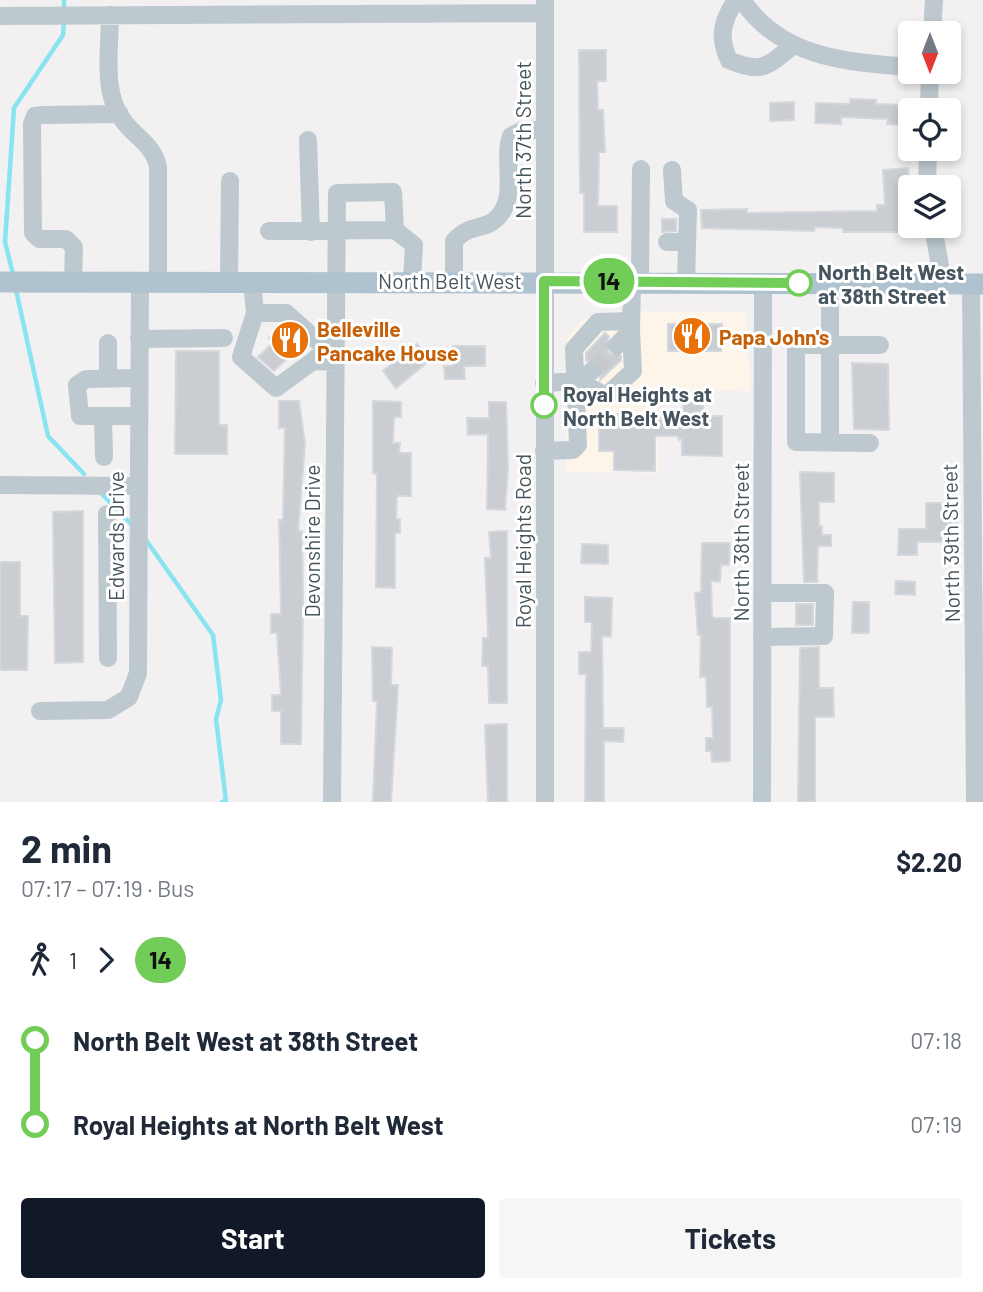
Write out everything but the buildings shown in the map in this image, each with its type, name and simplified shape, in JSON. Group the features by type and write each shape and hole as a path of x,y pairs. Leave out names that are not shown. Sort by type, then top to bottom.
{"main road":[{"name":"North Belt West","path":"0,282 412,280 977,284"}],"street":[{"path":"736,0 726,15 722,30 722,46 729,60 749,68 768,66 792,46"},
{"path":"742,0 752,15 792,46 841,62 898,66"},
{"path":"933,21 934,0"},
{"path":"0,16 545,7"},
{"name":"North 37th Street","path":"544,281 545,7"},
{"path":"73,281 74,247 66,240 39,240 33,233 32,124 35,116 43,115 120,114 110,89 110,15"},
{"name":"Edwards Drive","path":"40,711 108,710 129,697 138,673 139,339 149,281 158,167 155,154 120,114"},
{"path":"454,281 454,241 471,227 494,222 505,209 509,197 507,148 511,136 523,130 545,130"},
{"path":"308,140 311,232"},
{"path":"631,326 598,322 574,349 585,376 606,396 633,372 631,326 636,281 641,169"},
{"path":"672,170 674,201 688,210 686,282"},
{"path":"229,281 230,181"},
{"name":"Devonshire Drive","path":"332,802 337,193 393,192 395,230"},
{"path":"269,231 395,230 414,245 412,280"},
{"path":"935,238 943,283"},
{"path":"667,242 687,242"},
{"path":"252,281 255,313 242,357 275,387 322,353 322,345 286,313 255,313"},
{"name":"Royal Heights Road","path":"544,281 545,802"},
{"name":"North 38th Street","path":"762,802 764,282"},
{"path":"830,283 830,442"},
{"name":"North 39th Street","path":"975,802 977,284"},
{"path":"617,345 631,326"},
{"path":"139,339 224,338"},
{"path":"108,343 108,379"},
{"path":"870,443 796,442 796,345 880,345"},
{"path":"313,361 335,362"},
{"path":"544,383 585,376"},
{"path":"544,451 573,450 578,445 585,376"},
{"path":"138,416 80,416 77,385 86,379 139,378"},
{"path":"103,418 104,457"},
{"path":"0,485 138,486"},
{"path":"107,514 108,658"},
{"path":"108,585 138,585"},
{"path":"762,593 825,593 824,636 762,637"}],"shaded area":[{"path":"611,311 745,312 751,391 657,389 658,473 566,472 567,339 583,319"}],"waterway":[{"path":"64,0 64,11"},
{"path":"13,274 5,242 14,108 63,35 64,19"},
{"path":"16,290 48,436 84,474"},
{"path":"101,493 132,525"},
{"path":"146,540 213,635 221,700 216,719 226,801 222,802"}],"tunnel":[{"path":"592,371 617,345"}],"bus line":[{"name":"14","path":"544,405 544,281 799,283"}],"place":[{"name":"North Belt West at 38th Street","path":"799,283"},
{"name":"Papa John's","path":"692,336"},
{"name":"Belleville Pancake House","path":"290,340"},
{"name":"Royal Heights at North Belt West","path":"544,405"}]}
